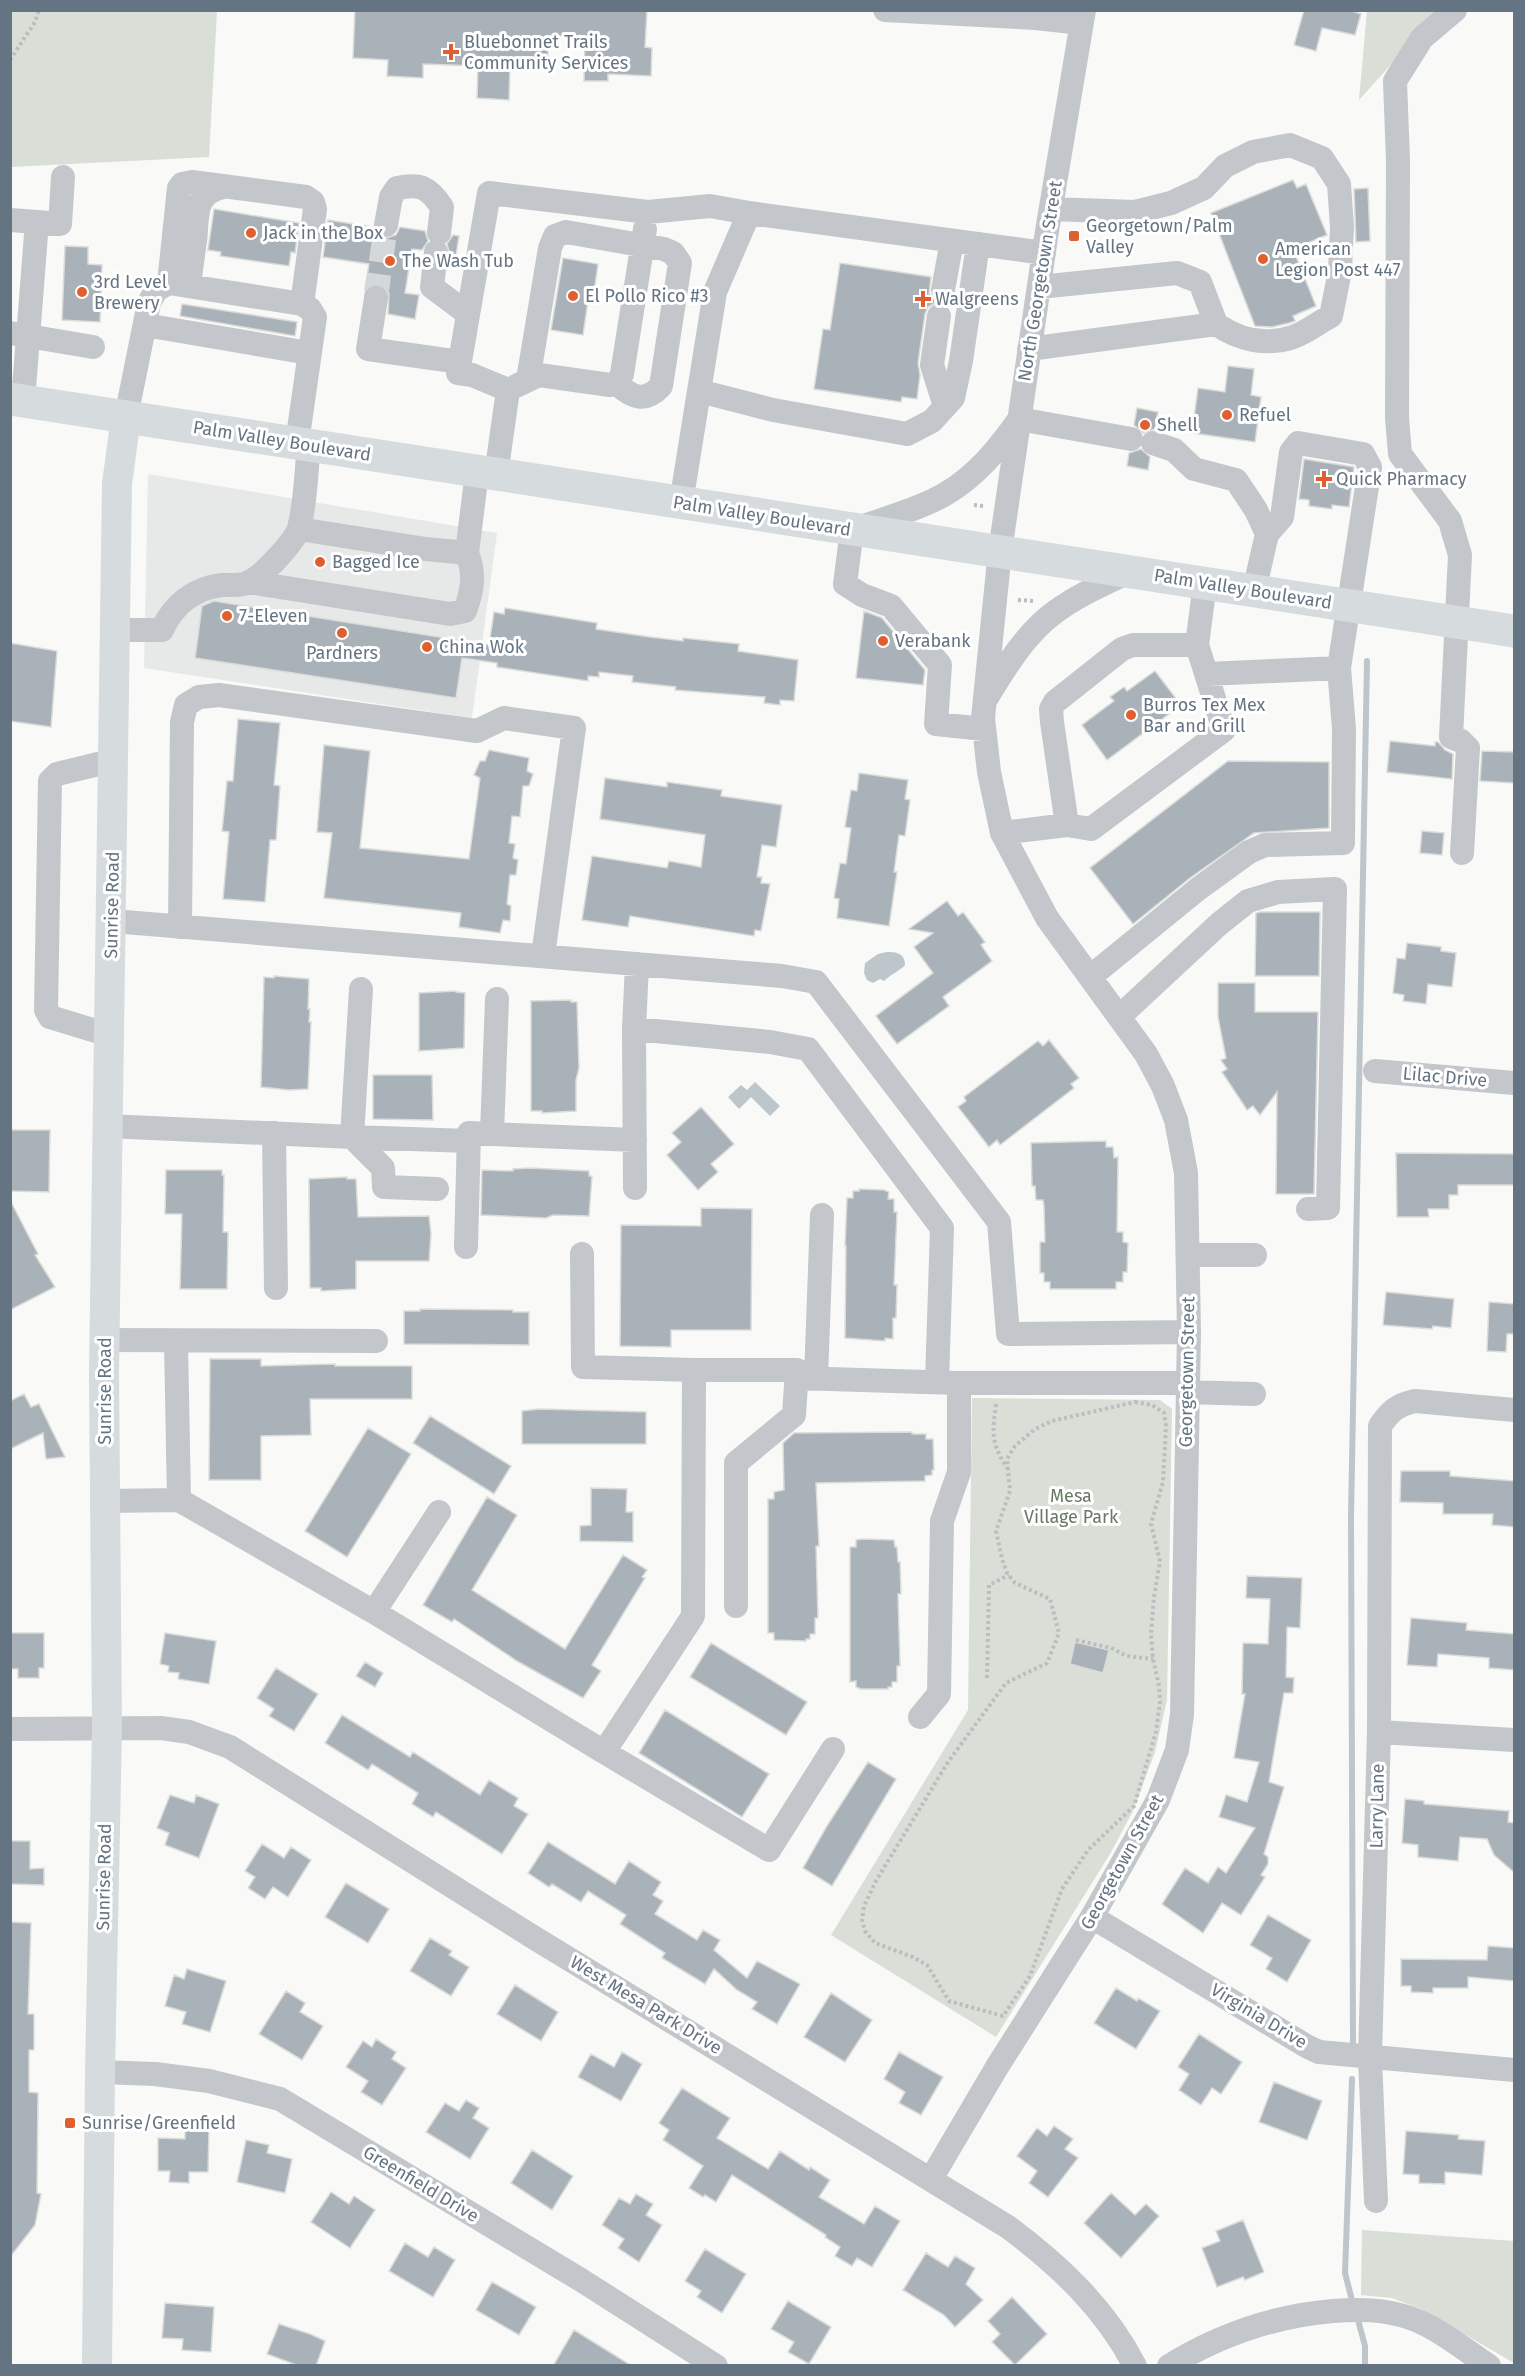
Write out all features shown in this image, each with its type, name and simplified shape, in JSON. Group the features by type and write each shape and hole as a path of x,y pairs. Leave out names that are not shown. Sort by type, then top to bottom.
{"highway":[{"name":"Palm Valley Boulevard","path":"17,400 1515,631"}],"main road":[{"name":"Sunrise Road","path":"97,2366 107,1729 104,1340 107,1126 115,760 117,484 126,417"}],"street":[{"path":"885,10 1036,18 1083,17"},
{"path":"1455,10 1422,38 1395,81 1398,161 1397,418 1400,454 1450,521 1460,555 1451,737 1461,741 1468,748 1462,853"},
{"name":"North Georgetown Street","path":"1000,551 1029,349 1083,17"},
{"path":"1039,287 1177,273 1200,282 1216,324 1232,335 1262,342 1294,337 1331,316 1340,270 1342,227 1339,184 1322,158 1290,145 1253,152 1225,166 1204,188 1171,203 1136,212 1051,209"},
{"path":"10,220 60,224 63,177"},
{"path":"179,284 179,188 187,182 306,197 313,202 315,209 302,304"},
{"path":"386,225 391,197 397,188 412,185 431,192 442,207 432,287 468,314"},
{"path":"179,284 194,245 199,204 202,198 214,189 224,187"},
{"path":"617,384 539,375 518,385 458,373 489,193 648,212 710,206 1044,253"},
{"path":"617,384 622,374 648,212"},
{"path":"681,503 715,292 749,213"},
{"path":"17,400 19,334 37,222"},
{"path":"117,630 162,630 168,617 191,594 213,586 249,582 450,614 465,610 474,579 467,553 487,473 518,385 550,248 555,236 567,232 643,245 673,253 680,263 661,386 653,394 644,397 628,394 617,384"},
{"path":"944,290 952,241"},
{"path":"699,391 773,411 907,434 932,421 953,398 961,361 978,244"},
{"path":"126,417 149,303 156,290 179,284 302,304 310,309 315,317 309,353 298,530 290,544 249,582"},
{"path":"376,298 368,349 460,362"},
{"path":"939,316 932,365 945,406"},
{"path":"1029,349 1216,324"},
{"path":"145,325 309,353"},
{"path":"19,334 93,347"},
{"path":"984,729 936,724 940,665 891,606 862,595 845,584 852,530 946,494 977,471 997,450 1019,419 1142,441 1174,450 1194,469 1236,480 1256,510 1267,534"},
{"path":"1090,977 1198,889 1249,852 1265,845 1343,843 1344,729 1339,668 1370,466 1363,454 1298,443 1291,452 1282,518 1267,534 1254,591"},
{"path":"298,530 467,553"},
{"name":"Georgetown Street","path":"931,2179 997,2067 1092,1917 1158,1800 1177,1750 1182,1714 1189,1332 1186,1173 1176,1120 1163,1086 1146,1054 1047,918 1002,833 988,772 983,704 1000,551"},
{"path":"983,704 1010,660 1054,613 1129,572"},
{"path":"1002,833 1066,825 1090,829 1224,730 1197,645 1205,583"},
{"path":"1066,825 1052,722 1051,709 1055,702 1122,649 1133,645 1197,645"},
{"path":"1207,674 1339,668"},
{"path":"180,927 182,733 186,705 199,697 219,695 477,732 504,718 574,728 543,956"},
{"path":"109,1035 50,1017 46,1010 50,781 57,774 115,760"},
{"path":"1119,1017 1219,924 1248,901 1278,892 1335,890 1328,1208 1308,1209"},
{"path":"112,921 782,976 816,982 999,1222 1008,1334 1189,1332"},
{"path":"635,1188 634,1029 637,964"},
{"path":"361,989 352,1137 383,1168 384,1187 437,1189"},
{"path":"492,1133 497,999"},
{"path":"634,1029 770,1042 808,1049 942,1228 948,1383 959,1472 942,1521 939,1694 920,1717"},
{"name":"Lilac Drive","path":"1375,1071 1515,1083"},
{"path":"107,1126 469,1141"},
{"path":"274,1133 276,1288"},
{"path":"466,1247 469,1133 635,1140"},
{"path":"736,1606 736,1463 794,1415 806,1378 822,1215"},
{"path":"582,1254 583,1367 797,1370 806,1378 1188,1388 1254,1394"},
{"path":"1188,1255 1255,1255"},
{"path":"104,1340 376,1341"},
{"path":"176,1342 178,1500"},
{"path":"604,1752 693,1616 694,1370"},
{"name":"Larry Lane","path":"1376,2201 1370,2058 1379,1732 1380,1426 1389,1412 1401,1404 1415,1401 1515,1410"},
{"path":"105,1501 178,1500 374,1612 769,1850 833,1749"},
{"path":"374,1612 439,1512"},
{"name":"West Mesa Park Drive","path":"10,1729 161,1728 189,1732 230,1747 544,1943 1008,2227 1062,2270 1086,2294 1108,2322 1135,2366"},
{"path":"1379,1732 1515,1740"},
{"name":"Virginia Drive","path":"1092,1917 1308,2047 1329,2054 1515,2070"},
{"name":"Greenfield Drive","path":"100,2072 154,2074 209,2081 280,2099 581,2280 716,2366"},
{"path":"1169,2366 1202,2346 1239,2330 1272,2320 1299,2314 1367,2309 1412,2318 1489,2366"}],"path":[{"path":"10,60 35,22 39,10"},
{"path":"974,505 983,506"},
{"path":"998,1383 992,1435 997,1452 1008,1468"},
{"path":"1135,1402 1152,1405 1164,1413 1166,1426 1163,1482 1151,1524 1160,1561 1151,1635 1160,1702 1156,1732 1134,1806 1088,1850 1062,1889 1030,1976 1003,2016 949,2001 927,1965 913,1957 875,1943 865,1932 862,1920 864,1906 876,1881 948,1762 1006,1683 1047,1663 1059,1633 1050,1599 1015,1583 1002,1559 996,1531 1010,1491 1008,1468 1007,1459 1015,1446 1035,1429 1052,1421 1135,1402"},
{"path":"987,1678 989,1585 1009,1575"},
{"path":"1076,1640 1111,1648 1127,1656 1153,1659"}],"shaded area":[{"path":"148,474 497,533 472,718 144,668"},
{"path":"887,952 902,956 905,965 884,981 880,979 873,983 867,980 864,973 865,963 878,954"},
{"path":"755,1082 780,1106 770,1116 751,1097 739,1109 728,1097 741,1085 747,1090"}],"green space":[{"path":"11,10 217,11 209,157 11,167"},
{"path":"1367,11 1439,11 1359,100"},
{"name":"Mesa Village Park","path":"972,1398 1160,1400 1172,1409 1167,1700 1155,1752 1133,1811 1110,1854 996,2037 831,1935 968,1710"},
{"path":"1362,2230 1514,2241 1514,2363 1423,2310 1392,2298 1361,2295"}],"building":[{"name":"Bluebonnet Trails Community Services","path":"355,10 647,10 645,47 652,48 651,76 608,74 608,81 584,81 585,39 549,37 547,68 510,67 509,100 477,98 478,66 423,64 423,78 387,76 388,60 353,58"},
{"path":"1304,10 1349,10 1361,14 1355,35 1322,28 1316,51 1294,45"},
{"name":"American Legion Post 447","path":"1293,180 1297,188 1306,184 1327,235 1293,249 1316,306 1293,316 1295,321 1289,323 1272,327 1255,326 1211,213"},
{"path":"1368,188 1370,241 1356,242 1354,189"},
{"name":"Jack in the Box","path":"214,209 299,223 295,253 291,252 289,266 220,256 221,252 208,250"},
{"path":"328,220 372,227 376,235 384,239 396,235 400,227 425,231 428,241 422,250 412,249 405,293 419,295 415,319 388,314 389,293 384,287 371,285 365,289 369,264 323,257"},
{"path":"453,235 459,236 456,255 450,254 447,244"},
{"name":"3rd Level Brewery","path":"65,246 88,247 88,264 102,265 100,322 62,320"},
{"name":"El Pollo Rico #3","path":"563,258 598,264 593,300 588,301 583,335 551,330"},
{"name":"Walgreens","path":"840,263 931,277 929,294 937,302 928,307 925,314 918,363 920,375 917,399 902,397 901,402 814,389 823,329 830,330"},
{"path":"182,304 297,322 295,336 180,316"},
{"name":"Refuel","path":"1228,366 1254,369 1251,395 1261,397 1255,442 1192,433 1198,388 1225,392"},
{"path":"1137,408 1158,412 1155,429 1143,433 1134,425"},
{"path":"1141,449 1150,457 1148,470 1127,466 1129,453"},
{"name":"Quick Pharmacy","path":"1304,459 1354,467 1349,507 1332,505 1332,509 1309,506 1309,500 1299,499"},
{"path":"214,601 489,645 494,612 504,614 505,608 597,623 596,629 683,641 683,638 739,644 738,651 798,660 794,701 780,700 780,705 764,703 765,697 675,690 676,687 632,682 633,676 599,672 599,677 588,676 588,681 497,667 497,663 462,658 456,698 195,658 202,606"},
{"name":"Verabank","path":"864,611 882,618 925,670 923,685 856,678"},
{"path":"10,643 57,651 51,727 10,721"},
{"name":"Burros Tex Mex Bar and Grill","path":"1155,671 1181,705 1107,760 1082,725 1114,701 1110,697 1124,687 1127,691"},
{"path":"238,719 280,723 274,785 280,786 276,840 270,840 265,902 223,899 229,832 222,831 227,781 233,781"},
{"path":"1390,741 1435,746 1435,742 1438,742 1445,750 1453,754 1452,779 1387,772"},
{"path":"324,745 370,751 360,848 469,859 480,778 474,775 480,761 485,761 489,750 529,758 527,771 533,774 529,786 523,786 520,817 512,816 509,843 515,844 513,858 518,860 516,875 510,875 507,904 511,906 510,921 503,920 500,933 459,927 461,913 324,898 332,833 317,832"},
{"path":"1482,751 1515,752 1515,783 1480,781"},
{"path":"1228,761 1329,762 1329,828 1254,833 1190,878 1133,924 1090,868"},
{"path":"859,773 908,780 905,799 910,800 905,836 899,835 894,872 897,872 889,926 837,918 839,899 834,898 840,863 846,864 851,828 845,827 851,790 857,791"},
{"path":"605,778 667,787 667,782 722,790 721,796 782,805 776,847 762,845 757,877 762,877 761,883 770,884 761,931 755,930 754,936 630,916 628,927 582,920 592,856 667,868 669,861 701,867 705,835 600,819"},
{"path":"1422,831 1444,833 1442,855 1420,853"},
{"path":"947,901 958,916 963,912 985,942 981,945 992,961 943,997 949,1006 897,1044 876,1016 933,973 914,947 933,933 909,929"},
{"path":"1320,912 1319,976 1255,976 1256,913"},
{"path":"1407,943 1441,947 1441,951 1456,953 1452,987 1428,984 1426,1004 1403,1001 1404,995 1393,993 1397,958 1405,959"},
{"path":"274,976 309,979 308,1009 310,1009 309,1022 311,1022 308,1089 289,1090 261,1087 264,977 274,978"},
{"path":"1218,983 1255,983 1255,1012 1318,1012 1314,1194 1276,1194 1277,1092 1260,1115 1253,1106 1247,1110 1222,1072 1227,1069 1221,1060 1226,1058 1218,1017"},
{"path":"456,991 465,993 464,1048 419,1051 419,993"},
{"path":"571,1000 571,1002 577,1002 579,1068 576,1080 576,1111 542,1113 542,1111 531,1111 531,1001"},
{"path":"1049,1040 1079,1078 1071,1084 1074,1088 1000,1145 997,1140 989,1147 958,1107 966,1101 964,1097 1038,1041 1043,1046"},
{"path":"373,1075 432,1075 433,1120 373,1119"},
{"path":"701,1107 734,1144 711,1164 718,1172 698,1190 667,1155 681,1142 672,1133"},
{"path":"10,1130 50,1130 49,1192 10,1191"},
{"path":"1106,1141 1106,1147 1113,1147 1114,1158 1118,1157 1117,1232 1123,1232 1123,1242 1128,1243 1127,1272 1123,1272 1123,1282 1116,1282 1116,1289 1050,1289 1050,1282 1044,1282 1044,1273 1040,1273 1040,1242 1045,1242 1044,1206 1043,1200 1036,1200 1035,1186 1032,1186 1031,1143"},
{"path":"1396,1153 1515,1154 1515,1185 1458,1185 1458,1195 1449,1195 1449,1209 1428,1209 1429,1217 1397,1217"},
{"path":"513,1169 589,1171 589,1176 592,1176 589,1216 553,1215 546,1218 481,1215 482,1170 513,1171"},
{"path":"166,1170 222,1170 222,1175 224,1175 223,1232 228,1232 227,1289 180,1289 182,1214 165,1214"},
{"path":"347,1177 347,1179 356,1179 358,1217 429,1216 431,1234 429,1261 356,1261 356,1289 321,1291 321,1288 310,1288 309,1179"},
{"path":"859,1189 889,1192 888,1199 894,1199 894,1212 897,1212 894,1285 897,1285 896,1318 893,1318 893,1339 885,1338 885,1341 845,1338 847,1198 853,1198 853,1191 859,1191"},
{"path":"10,1200 38,1254 35,1255 55,1287 10,1310"},
{"path":"701,1208 752,1209 751,1330 671,1330 671,1347 620,1346 621,1225 701,1226"},
{"path":"1386,1292 1454,1299 1451,1328 1433,1326 1432,1329 1383,1325"},
{"path":"1489,1302 1515,1304 1515,1334 1507,1334 1506,1352 1487,1351"},
{"path":"420,1309 529,1312 529,1345 404,1344 404,1311 420,1311"},
{"path":"210,1359 261,1359 261,1366 335,1364 335,1366 412,1366 412,1399 310,1399 311,1435 261,1436 261,1480 209,1480"},
{"path":"24,1394 31,1407 39,1404 65,1457 46,1459 43,1433 10,1449 10,1401"},
{"path":"539,1409 646,1412 646,1444 522,1444 522,1411"},
{"path":"430,1416 511,1466 494,1494 413,1443"},
{"path":"368,1428 411,1454 347,1557 305,1531"},
{"path":"912,1432 912,1434 926,1434 926,1439 933,1439 934,1470 932,1470 932,1475 925,1476 925,1481 816,1483 819,1546 816,1546 818,1618 815,1618 815,1634 810,1634 810,1639 806,1641 774,1640 774,1633 768,1633 768,1499 774,1499 774,1492 784,1490 783,1443 794,1433"},
{"path":"1401,1471 1450,1471 1450,1476 1515,1481 1515,1527 1492,1525 1493,1514 1443,1514 1443,1503 1400,1502"},
{"path":"591,1488 627,1489 626,1512 633,1512 633,1542 580,1541 580,1526 591,1525"},
{"path":"487,1497 517,1515 472,1590 565,1649 623,1555 647,1570 642,1577 645,1578 592,1665 601,1671 583,1698 517,1661 454,1619 452,1622 423,1605"},
{"path":"856,1540 894,1540 898,1562 900,1562 901,1594 898,1594 900,1666 897,1666 897,1682 892,1682 892,1687 888,1689 861,1689 856,1687 856,1681 850,1682 850,1547 856,1547"},
{"path":"1247,1576 1302,1578 1300,1628 1287,1627 1286,1677 1294,1678 1293,1693 1284,1693 1269,1782 1284,1787 1264,1854 1268,1857 1268,1864 1261,1875 1265,1877 1241,1915 1222,1903 1203,1933 1162,1904 1185,1868 1208,1883 1218,1867 1226,1873 1255,1828 1219,1817 1226,1795 1247,1802 1259,1762 1234,1758 1245,1694 1242,1694 1243,1643 1268,1644 1270,1599 1246,1598"},
{"path":"1411,1618 1467,1623 1466,1630 1515,1634 1515,1670 1489,1668 1489,1658 1438,1654 1437,1667 1407,1665"},
{"path":"10,1633 44,1633 44,1668 39,1668 39,1678 18,1678 18,1669 10,1669"},
{"path":"165,1633 216,1641 209,1684 178,1679 179,1673 168,1672 169,1666 160,1664"},
{"path":"1075,1642 1109,1650 1103,1673 1070,1664"},
{"path":"711,1643 807,1702 786,1735 690,1677"},
{"path":"365,1662 383,1673 375,1687 356,1676"},
{"path":"276,1668 318,1694 294,1731 269,1716 274,1709 257,1698"},
{"path":"665,1710 769,1774 742,1817 639,1753"},
{"path":"342,1715 410,1757 413,1752 480,1795 489,1780 518,1798 514,1806 528,1814 502,1854 436,1812 433,1817 412,1804 418,1793 372,1764 368,1770 325,1743"},
{"path":"868,1762 896,1779 832,1886 803,1868"},
{"path":"170,1795 194,1803 196,1795 219,1804 199,1858 165,1845 169,1833 157,1828"},
{"path":"1405,1799 1424,1801 1424,1804 1509,1811 1508,1822 1515,1823 1515,1873 1494,1855 1487,1839 1460,1837 1458,1861 1418,1857 1418,1845 1402,1843"},
{"path":"10,1841 30,1841 30,1869 44,1868 44,1885 10,1884"},
{"path":"548,1842 615,1884 629,1861 661,1882 653,1895 663,1901 655,1914 697,1940 703,1930 720,1940 714,1950 747,1978 757,1961 800,1984 777,2024 752,2009 757,2002 737,1990 714,1969 705,1984 662,1958 665,1953 620,1924 626,1915 588,1891 581,1902 552,1884 549,1887 528,1873"},
{"path":"262,1844 284,1858 291,1847 311,1860 288,1897 273,1887 265,1899 248,1888 255,1877 245,1871"},
{"path":"346,1883 389,1909 368,1943 325,1917"},
{"path":"1268,1915 1311,1940 1287,1982 1266,1969 1272,1958 1250,1945"},
{"path":"10,1922 31,1923 28,2014 34,2014 34,2050 29,2050 29,2092 38,2093 37,2193 41,2194 35,2225 10,2257"},
{"path":"430,1938 452,1951 449,1955 469,1967 451,1996 410,1971"},
{"path":"1488,1946 1515,1948 1515,1981 1468,1977 1468,1988 1433,1988 1433,1993 1411,1992 1411,1986 1401,1986 1401,1959 1487,1960"},
{"path":"187,1969 226,1981 210,2032 182,2024 186,2012 165,2006 174,1975 184,1979"},
{"path":"515,1985 558,2012 541,2041 497,2014"},
{"path":"1116,1988 1160,2011 1136,2049 1094,2023"},
{"path":"286,1991 305,2003 300,2012 323,2026 302,2060 259,2034"},
{"path":"831,1993 872,2020 845,2062 804,2037"},
{"path":"1199,2034 1242,2062 1221,2094 1212,2088 1201,2105 1179,2090 1189,2074 1178,2067"},
{"path":"376,2039 396,2052 392,2059 406,2068 382,2105 361,2092 368,2081 346,2067 363,2041 372,2047"},
{"path":"622,2052 642,2064 621,2101 578,2077 591,2054 614,2067"},
{"path":"899,2052 943,2077 921,2115 899,2103 905,2092 884,2079"},
{"path":"1274,2082 1322,2101 1307,2140 1259,2122"},
{"path":"682,2088 730,2118 717,2138 768,2169 780,2151 809,2170 810,2167 830,2180 819,2197 864,2224 875,2206 900,2221 872,2267 857,2258 852,2266 835,2256 840,2247 825,2237 826,2235 732,2175 716,2202 689,2188 703,2166 663,2140 669,2130 659,2123"},
{"path":"466,2100 479,2108 473,2118 489,2128 470,2159 426,2132 445,2103 459,2111"},
{"path":"1054,2126 1073,2139 1065,2149 1078,2158 1048,2197 1029,2183 1037,2171 1017,2156 1037,2128 1047,2136"},
{"path":"185,2128 209,2128 208,2172 189,2172 189,2183 169,2182 170,2171 158,2171 158,2138 185,2139"},
{"path":"1406,2131 1459,2135 1458,2139 1485,2141 1482,2175 1445,2172 1445,2184 1419,2183 1419,2175 1403,2174"},
{"path":"246,2140 269,2145 267,2153 292,2159 285,2193 237,2182"},
{"path":"532,2150 573,2176 552,2210 511,2183"},
{"path":"331,2192 349,2204 354,2196 375,2210 350,2248 311,2222"},
{"path":"1111,2193 1135,2215 1146,2204 1159,2216 1121,2258 1084,2223"},
{"path":"636,2194 653,2204 646,2215 662,2225 639,2262 618,2248 624,2239 602,2225 619,2198 630,2204"},
{"path":"1243,2220 1264,2272 1245,2280 1243,2277 1217,2287 1202,2248 1220,2241 1216,2231"},
{"path":"405,2243 428,2257 434,2247 455,2260 433,2297 389,2271"},
{"path":"705,2249 746,2274 722,2313 697,2297 701,2291 685,2281"},
{"path":"926,2253 948,2267 955,2256 975,2268 966,2284 983,2300 955,2327 944,2315 903,2290"},
{"path":"492,2282 536,2307 519,2335 476,2310"},
{"path":"1012,2297 1047,2334 1015,2365 992,2342 1000,2334 988,2321"},
{"path":"788,2301 831,2327 809,2364 788,2352 794,2342 771,2329"},
{"path":"165,2303 214,2307 211,2352 182,2350 183,2339 162,2338"},
{"path":"279,2324 325,2341 316,2366 299,2366 267,2354"},
{"path":"574,2330 632,2366 553,2366"}],"waterway":[{"path":"1353,2043 1351,1516 1367,661"},
{"path":"1352,2079 1345,2273 1353,2304"},
{"path":"1357,2316 1365,2346 1365,2366"}],"tunnel":[{"path":"376,298 386,225"}],"place":[{"name":"Bluebonnet Trails Community Services","path":"451,52"},
{"name":"Jack in the Box","path":"251,233"},
{"name":"Georgetown/Palm Valley","path":"1074,236"},
{"name":"American Legion Post 447","path":"1263,259"},
{"name":"The Wash Tub","path":"390,261"},
{"name":"3rd Level Brewery","path":"82,292"},
{"name":"El Pollo Rico #3","path":"573,296"},
{"name":"Walgreens","path":"923,299"},
{"name":"Refuel","path":"1227,415"},
{"name":"Shell","path":"1145,425"},
{"name":"Quick Pharmacy","path":"1324,479"},
{"name":"Bagged Ice","path":"320,562"},
{"name":"7-Eleven","path":"227,616"},
{"name":"Pardners","path":"342,633"},
{"name":"Verabank","path":"883,641"},
{"name":"China Wok","path":"427,647"},
{"name":"Burros Tex Mex Bar and Grill","path":"1131,715"},
{"name":"Sunrise/Greenfield","path":"70,2123"}]}
